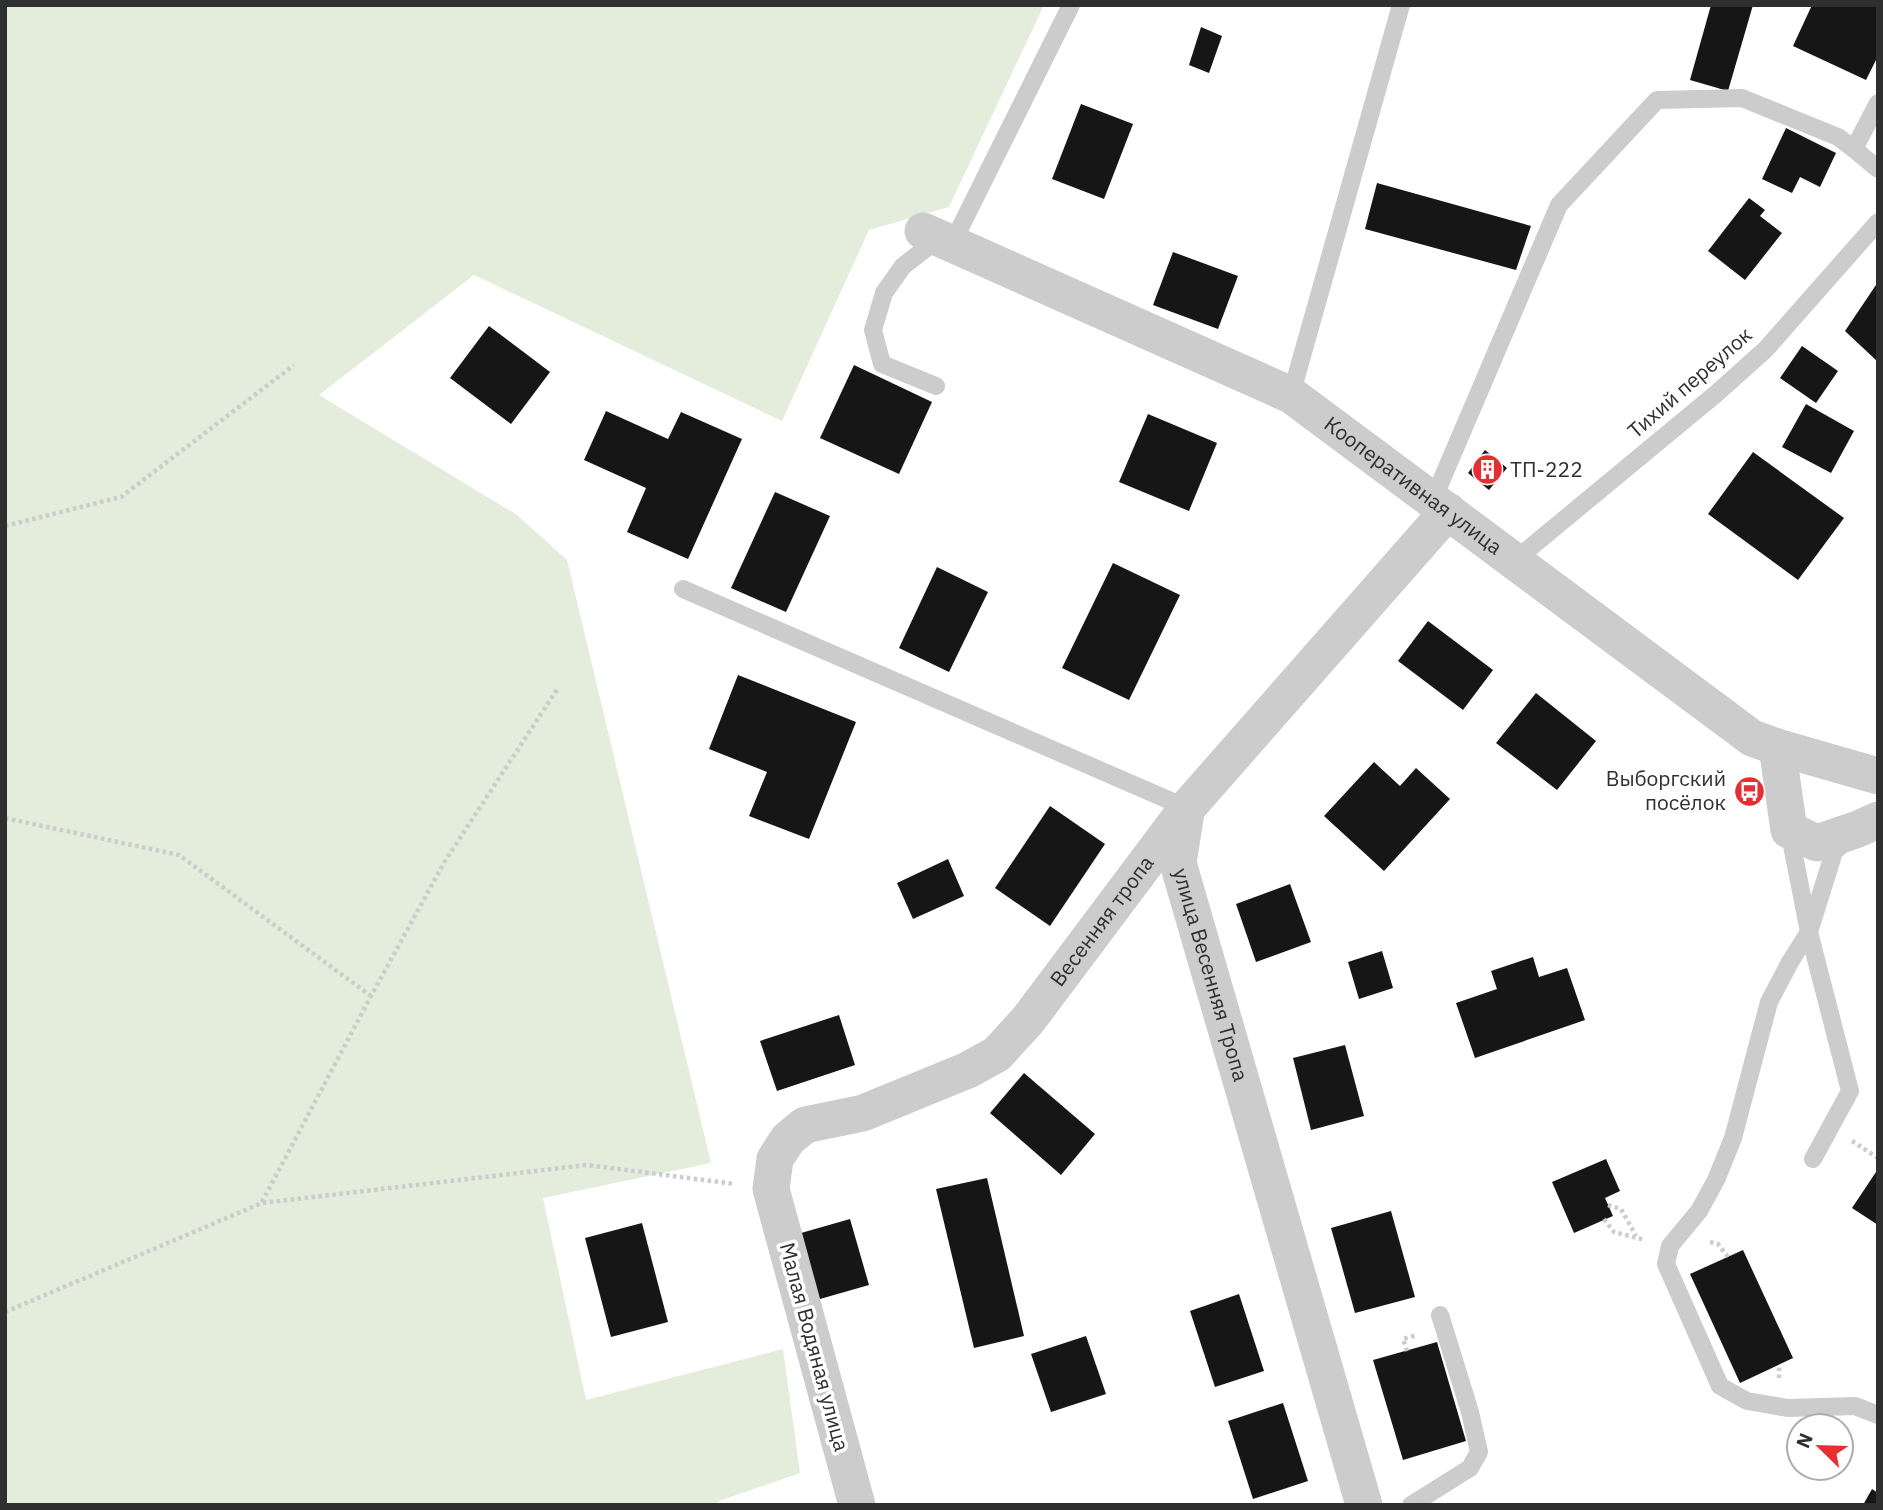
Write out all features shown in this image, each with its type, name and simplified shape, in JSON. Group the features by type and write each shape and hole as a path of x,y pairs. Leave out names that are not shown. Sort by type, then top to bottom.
{"street":[{"name":"Кооперативная улица","path":"938,237 1291,394 1752,738 1878,776"},
{"name":"Весенняя тропа","path":"771,1189 775,1159 788,1139 805,1125 863,1113 968,1070 997,1054 1028,1020 1186,808 1440,506"},
{"path":"1777,747 1789,830 1817,843 1868,824"},
{"path":"1784,793 1808,768 1840,765"},
{"name":"улица Весенняя Тропа","path":"1186,808 1178,863 1364,1505"},
{"name":"Малая Водяная улица","path":"771,1189 857,1505"}],"lane":[{"path":"936,386 882,364 873,330 884,293 903,266 938,237 1071,5"},
{"path":"1291,394 1401,5"},
{"path":"1440,506 1559,205 1657,100 1742,98 1838,137 1878,169"},
{"path":"1854,149 1878,103"},
{"name":"Тихий переулок","path":"1514,561 1717,393 1766,349 1878,222"},
{"path":"683,589 1186,808"},
{"path":"1868,824 1834,852 1809,932 1769,1002 1733,1138 1716,1180 1699,1211 1671,1246 1666,1264 1720,1386 1746,1401 1788,1408 1855,1406 1878,1415"},
{"path":"1789,830 1809,932 1850,1091 1813,1159"},
{"path":"1411,1505 1470,1468 1479,1452 1470,1412 1440,1315"}],"path":[{"path":"5,527 121,497 294,365"},
{"path":"262,1203 445,861 558,688"},
{"path":"5,818 179,855 371,996"},
{"path":"5,1312 262,1203 587,1165 771,1189"},
{"path":"1608,1205 1621,1209 1637,1237"},
{"path":"1604,1219 1614,1232 1671,1246"}],"green space":[{"path":"5,5 1044,5 949,207 869,230 782,421 474,275 319,395 517,515 567,560 711,1163 543,1198 586,1400 783,1349 800,1473 719,1501 716,1505 5,1505"}],"building":[{"path":"1711,5 1753,5 1728,91 1690,80"},
{"path":"1812,5 1878,6 1878,56 1866,80 1793,46"},
{"path":"1201,27 1222,36 1209,73 1189,65"},
{"path":"1081,104 1133,124 1104,199 1052,179"},
{"path":"1786,128 1836,153 1820,187 1800,177 1792,193 1762,179"},
{"path":"1377,183 1531,226 1516,270 1365,229"},
{"path":"1749,198 1765,210 1760,216 1782,233 1745,280 1708,251"},
{"path":"1173,252 1238,276 1218,329 1153,305"},
{"path":"1878,282 1878,362 1845,331"},
{"path":"489,326 550,372 511,424 450,378"},
{"path":"1802,346 1838,371 1816,403 1780,378"},
{"path":"854,365 932,402 899,474 820,438"},
{"path":"1806,404 1854,431 1831,473 1782,447"},
{"path":"606,411 668,439 681,412 742,439 688,559 627,532 646,488 584,460"},
{"path":"1148,414 1217,443 1189,511 1119,482"},
{"name":"ТП-222","path":"1485,450 1507,468 1489,490 1468,473"},
{"path":"1753,452 1844,518 1798,580 1708,514"},
{"path":"775,492 830,516 786,612 731,588"},
{"path":"1113,563 1180,595 1129,700 1062,668"},
{"path":"937,567 988,592 949,672 899,648"},
{"path":"1428,621 1493,670 1463,710 1398,661"},
{"path":"738,675 856,722 809,839 749,816 767,772 709,749"},
{"path":"1536,693 1596,741 1557,790 1496,743"},
{"path":"1374,762 1400,786 1416,768 1450,799 1384,871 1324,816"},
{"path":"1050,806 1105,844 1050,926 995,888"},
{"path":"948,859 964,896 913,919 897,883"},
{"path":"1290,884 1311,942 1256,962 1236,904"},
{"path":"1382,951 1393,988 1359,999 1348,962"},
{"path":"1533,957 1539,977 1567,968 1585,1020 1475,1058 1456,1003 1497,989 1491,971"},
{"path":"839,1015 855,1065 777,1091 760,1041"},
{"path":"1345,1045 1364,1116 1311,1130 1293,1058"},
{"path":"1024,1073 1095,1134 1061,1175 990,1113"},
{"path":"1606,1159 1620,1191 1605,1198 1613,1216 1574,1233 1552,1182"},
{"path":"1878,1169 1878,1225 1852,1208"},
{"path":"987,1178 1024,1336 974,1348 936,1189"},
{"path":"1391,1211 1415,1297 1355,1313 1331,1228"},
{"path":"850,1219 869,1285 813,1301 794,1235"},
{"path":"642,1223 668,1322 611,1337 585,1238"},
{"path":"1743,1250 1793,1358 1740,1383 1690,1274"},
{"path":"1239,1294 1264,1371 1215,1387 1190,1311"},
{"path":"1086,1336 1106,1394 1051,1412 1031,1354"},
{"path":"1437,1342 1466,1441 1403,1460 1373,1360"},
{"path":"1283,1403 1308,1481 1253,1499 1228,1421"},
{"path":"1872,1489 1878,1493 1878,1505 1863,1505"}],"place":[{"name":"ТП-222","path":"1487,470"},
{"name":"Выборгский посёлок","path":"1749,791"}]}
